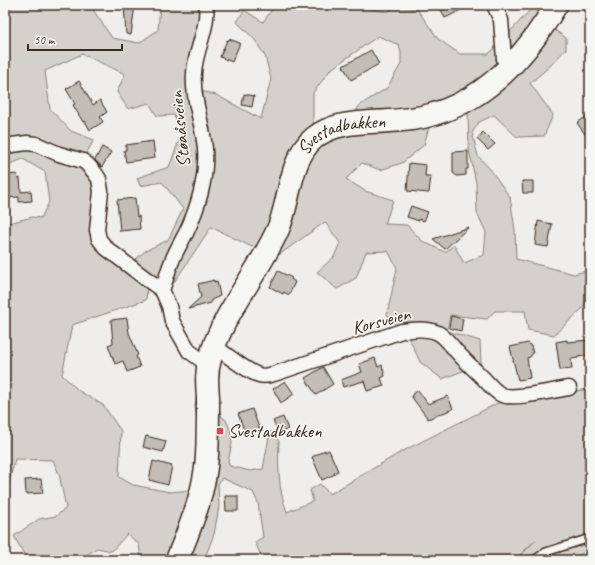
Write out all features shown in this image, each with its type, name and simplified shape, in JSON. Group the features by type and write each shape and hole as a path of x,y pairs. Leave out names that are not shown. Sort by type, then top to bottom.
{"main road":[{"name":"Svestadbakken","path":"177,560 204,485 208,440 207,379 211,354 226,321 278,228 299,159 304,150 312,141 336,127 351,124 416,118 433,114 452,108 483,92 509,68 534,38 556,5"}],"street":[{"name":"Støaåsveien","path":"162,290 172,260 195,212 203,181 205,168 204,147 195,98 194,73 199,45 207,16 206,5"},
{"path":"494,5 501,20 504,59 509,68"},
{"path":"5,146 27,143 36,144 88,164 95,173 101,185 97,230 99,239 106,248 162,290"},
{"name":"Korsveien","path":"162,290 172,321 189,351 200,359 211,354 245,367 259,375 264,376 274,374 402,331 413,329 439,333 483,378 502,395 510,396 569,388"}],"lane":[{"path":"534,560 546,552 590,538"}],"shaded area":[{"path":"5,5 90,5 112,38 139,43 158,30 160,5 201,5 189,88 216,95 261,119 271,79 265,56 255,40 237,22 244,10 263,22 271,11 271,5 351,5 387,12 395,7 417,9 438,39 460,54 489,54 535,5 566,5 552,28 566,38 566,49 549,67 530,83 553,115 544,136 517,137 494,115 479,122 472,133 478,156 490,169 510,197 515,230 516,259 574,274 589,270 590,294 583,308 554,335 528,330 525,311 495,311 487,319 450,315 447,331 480,341 481,364 442,379 420,362 410,340 387,315 397,268 388,251 366,252 356,278 337,289 317,272 334,257 340,243 325,222 276,257 237,322 219,358 216,400 222,417 226,420 230,429 232,443 228,462 230,466 250,471 263,469 270,431 279,441 280,486 287,512 313,501 310,490 320,484 330,494 401,452 502,401 590,389 590,549 570,560 516,560 536,540 514,560 263,560 255,542 263,537 258,503 253,492 222,478 218,484 219,507 214,534 204,560 141,560 139,544 127,534 112,551 97,548 79,560 27,560 14,536 39,519 56,516 66,508 59,474 53,460 15,459 5,499 5,224 32,217 41,218 49,202 45,172 23,159 5,166","holes":["378,36 399,45 401,64 387,88 360,105 354,114 313,128 313,93 330,70","82,54 125,74 117,92 128,109 149,103 157,116 174,115 182,133 169,167 137,178 140,186 162,182 183,209 168,240 145,251 126,268 90,235 97,197 83,159 94,140 71,131 50,109 45,71","468,112 469,149 476,183 477,213 486,232 484,255 464,263 454,245 445,252 422,241 407,225 385,224 393,200 365,191 346,179 362,163 380,170 402,163 424,145 429,127","211,227 252,247 262,244 202,348 195,406 200,440 192,490 170,492 133,485 119,477 121,431 103,405 79,391 62,375 72,325 146,300 147,287 173,284"]}],"building":[{"path":"124,5 135,5 131,35 126,34"},
{"path":"439,5 471,5 445,18"},
{"path":"229,39 240,43 232,62 220,57 227,40 228,41"},
{"path":"371,50 379,64 351,80 343,66"},
{"path":"79,81 93,105 100,100 107,112 100,117 103,122 90,130 85,121 83,122 73,105 75,104 66,89"},
{"path":"244,94 254,96 252,107 242,105"},
{"path":"590,114 590,141 577,123"},
{"path":"483,132 495,144 488,150 477,139"},
{"path":"153,141 155,158 126,162 124,150 126,150 126,145"},
{"path":"102,147 111,152 102,167 95,160"},
{"path":"468,151 468,169 466,169 466,175 457,176 453,173 453,152"},
{"path":"409,163 426,165 425,176 431,176 429,193 407,191"},
{"path":"17,174 18,179 20,178 21,192 31,191 32,201 19,202 19,197 6,198 5,175"},
{"path":"522,181 533,181 533,193 523,193"},
{"path":"135,198 140,229 120,231 117,200"},
{"path":"411,206 428,212 424,221 407,217"},
{"path":"538,221 552,224 548,247 535,245"},
{"path":"469,227 445,249 433,239"},
{"path":"278,271 292,278 291,279 295,282 289,295 284,292 283,294 270,287"},
{"path":"214,280 214,282 217,281 220,296 211,300 211,303 188,309 201,297 198,284"},
{"path":"451,316 463,319 461,331 449,328"},
{"path":"127,318 129,333 138,355 136,356 140,367 127,372 123,361 115,364 108,345 113,343 111,320"},
{"path":"567,340 567,342 590,340 590,355 571,359 572,369 560,370 556,342"},
{"path":"528,343 531,346 533,353 527,358 530,378 518,380 510,347"},
{"path":"375,358 378,367 382,365 385,376 381,378 384,386 367,391 364,381 343,387 341,380 362,372 359,364"},
{"path":"323,367 333,384 316,395 305,378"},
{"path":"285,381 294,394 281,403 273,389"},
{"path":"418,390 428,404 448,396 453,409 428,419 411,396"},
{"path":"252,409 260,430 246,435 238,414"},
{"path":"283,417 288,429 279,433 273,421"},
{"path":"146,436 166,441 163,452 143,447"},
{"path":"325,450 325,452 329,450 338,471 322,480 312,457"},
{"path":"153,461 172,466 168,485 149,480"},
{"path":"41,479 43,493 26,494 25,480"},
{"path":"225,496 238,496 238,511 226,511"}],"place":[{"name":"Svestadbakken","path":"220,431"}]}
